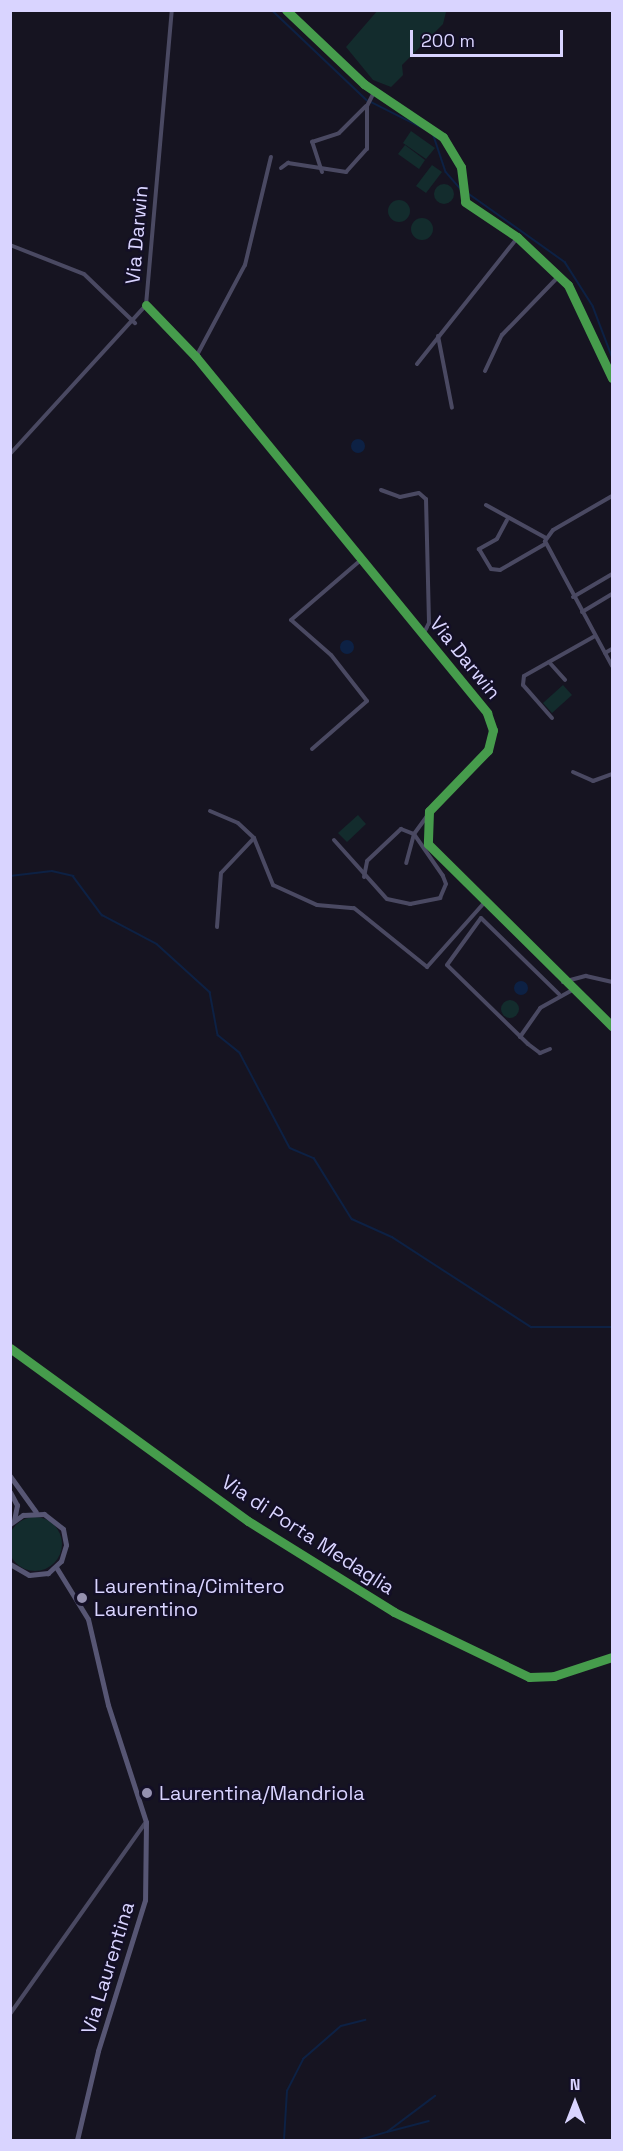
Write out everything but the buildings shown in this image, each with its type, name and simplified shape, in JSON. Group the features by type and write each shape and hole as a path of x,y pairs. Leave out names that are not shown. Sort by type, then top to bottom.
{"main road":[{"name":"Via di Porta Medaglia","path":"10,1348 248,1521 394,1612 530,1677 554,1676 612,1657"},
{"path":"10,1476 36,1512 51,1517 63,1529 65,1554 56,1567 29,1575 10,1564"},
{"path":"10,1492 17,1505 12,1522"},
{"path":"12,1522 36,1512"},
{"name":"Via Laurentina","path":"56,1567 88,1619 108,1706 146,1822 145,1900 98,2051 78,2140"}],"street":[{"name":"Via Darwin","path":"172,10 147,305 196,357 486,711 493,730 483,758 427,816 414,834"},
{"path":"286,10 374,92 444,137 458,159 463,196 470,207 518,237 559,276 580,302 612,378"},
{"path":"322,172 312,142 339,133 368,102 374,92"},
{"path":"280,168 294,163 322,172 346,172 367,149 368,102"},
{"path":"196,357 245,266 271,157"},
{"path":"417,364 518,237"},
{"path":"10,245 84,274 135,323"},
{"path":"485,371 502,335 559,276"},
{"path":"10,454 135,323 147,305"},
{"path":"438,335 452,408"},
{"path":"381,490 400,497 419,493 426,499 429,623 423,634"},
{"path":"507,520 497,539 479,549 491,569 500,570 612,496"},
{"path":"486,505 507,520 546,541 573,597 612,666"},
{"path":"312,749 366,701 291,617 362,559"},
{"path":"573,597 612,574"},
{"path":"582,612 612,594"},
{"path":"552,718 522,682 549,662 595,636"},
{"path":"605,653 612,649"},
{"path":"549,662 565,680"},
{"path":"573,772 593,781 612,774"},
{"path":"210,811 238,823 254,838 273,885 317,905 354,908 427,967 484,903"},
{"path":"427,816 430,848 571,991 612,1026"},
{"path":"334,840 364,877 397,902 440,898 446,884 414,834 398,831 367,861 364,877"},
{"path":"406,863 414,834"},
{"path":"217,927 221,873 254,838"},
{"path":"246,847 258,847"},
{"path":"550,1049 540,1053 447,968 481,918 559,994"},
{"path":"563,982 586,976 612,982"},
{"path":"520,1037 525,1024 559,994 571,991"},
{"path":"10,2014 146,1822"}],"green space":[{"path":"378,10 446,12 443,24 402,65 403,75 391,87 373,80 346,47"},
{"path":"411,131 435,148 426,159 403,143"},
{"path":"405,145 425,160 419,169 398,154"},
{"path":"432,165 442,172 426,193 416,186"},
{"path":"440,184 448,184 454,190 454,198 448,204 440,204 434,198 434,190"},
{"path":"399,200 407,203 410,211 407,219 399,222 391,219 388,211 391,203"},
{"path":"422,218 430,221 433,229 430,237 422,240 414,237 411,229 414,221"},
{"path":"563,685 572,695 552,713 543,703"},
{"path":"358,815 366,824 347,842 338,833"},
{"path":"510,1000 516,1003 519,1009 516,1015 510,1018 504,1015 501,1009 504,1003"},
{"path":"35,1517 45,1519 54,1525 60,1534 62,1544 60,1554 54,1563 45,1569 35,1571 25,1569 16,1563 10,1554 8,1544 10,1534 16,1525 25,1519"}],"water":[{"path":"358,439 363,441 365,446 363,451 358,453 353,451 351,446 353,441"},
{"path":"344,640 350,640 354,647 350,654 344,654 340,650 340,644"},
{"path":"521,981 526,983 528,988 526,993 521,995 516,993 514,988 516,983"}],"waterway":[{"path":"272,10 367,100"},
{"path":"371,102 433,133 446,172 461,189"},
{"path":"465,191 565,262 593,306 612,356"},
{"path":"10,876 52,871 73,876 102,915 157,944 210,992 218,1035 240,1053 290,1148 314,1158 352,1219 392,1237 531,1327 612,1327"},
{"path":"284,2140 287,2091 303,2059 341,2026 365,2020"},
{"path":"359,2140 387,2132 435,2096"},
{"path":"387,2132 429,2121"}],"cycle path":[{"path":"286,10 364,84 443,137 461,167 465,202 517,237 568,285 612,378"},
{"path":"146,305 196,357 487,713 493,730 488,750 429,811 428,844 612,1026"},
{"path":"10,1348 248,1521 394,1612 529,1677 554,1676 612,1657"}],"place":[{"name":"Laurentina/Cimitero Laurentino","path":"82,1598"},
{"name":"Laurentina/Mandriola","path":"147,1793"}]}
